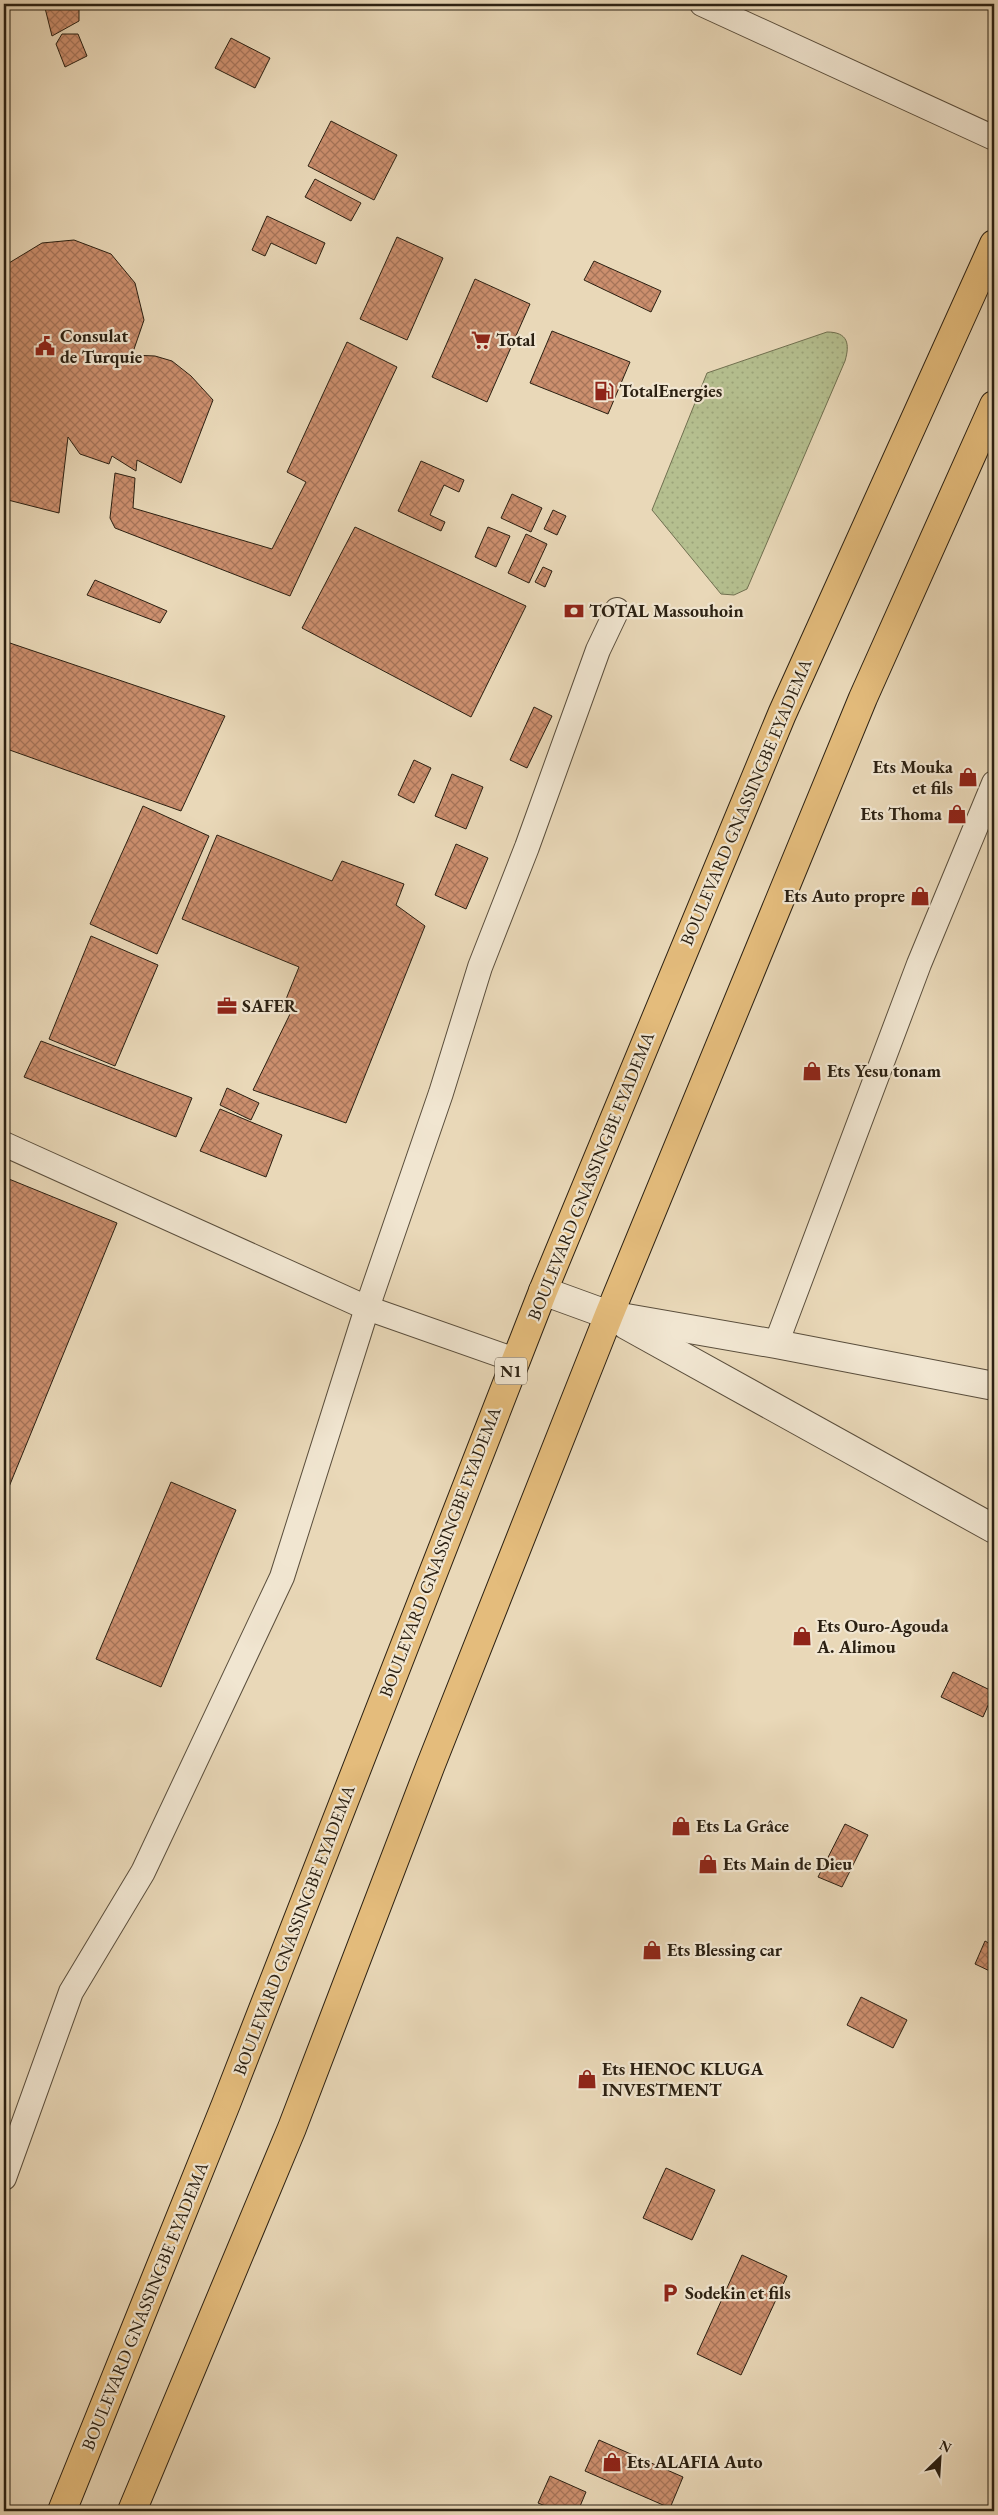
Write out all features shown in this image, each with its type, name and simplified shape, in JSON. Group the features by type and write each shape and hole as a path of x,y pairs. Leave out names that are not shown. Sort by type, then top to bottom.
{"highway":[{"name":"BOULEVARD GNASSINGBE EYADEMA","path":"62,2511 226,2104 543,1291 782,714 994,244"},
{"path":"132,2511 292,2128 430,1766 609,1315 863,698 988,438 994,405"}],"street":[{"path":"543,1291 609,1315 994,1530"},
{"path":"609,1315 776,1344 994,1386"}],"lane":[{"path":"702,4 994,138"},
{"path":"4,2178 71,1992 143,1872 282,1577 367,1308 442,1093 480,967 527,847 598,650 617,610"},
{"path":"776,1344 915,973 994,783"},
{"path":"4,1144 367,1308 515,1360"}],"green space":[{"path":"827,332 839,334 846,340 845,361 747,589 734,595 721,594 652,510 707,373"}],"building":[{"path":"44,4 79,4 79,21 52,36"},
{"path":"62,34 78,34 87,56 65,67 56,44"},
{"path":"231,38 270,58 255,88 215,68"},
{"path":"331,121 397,155 374,200 308,166"},
{"path":"315,179 361,203 351,221 305,197"},
{"path":"267,216 325,243 316,264 271,243 265,256 252,250"},
{"path":"397,237 443,258 407,340 360,319"},
{"path":"74,240 111,254 135,283 144,320 132,355 155,356 172,361 191,376 213,400 181,483 137,460 136,471 112,456 109,464 80,454 68,437 59,513 4,499 4,266 42,243"},
{"path":"594,261 661,291 651,312 584,280"},
{"name":"Total","path":"475,279 530,304 487,402 432,377"},
{"path":"552,331 630,362 608,414 530,383"},
{"path":"347,342 397,367 290,596 115,528 110,518 115,473 135,478 133,508 272,549 306,482 287,472"},
{"path":"421,461 464,480 459,492 444,485 430,515 445,522 441,531 398,511"},
{"path":"512,494 542,508 531,532 501,518"},
{"path":"553,510 566,516 557,535 544,529"},
{"path":"355,527 526,606 471,717 302,628"},
{"path":"488,527 510,536 496,567 475,557"},
{"path":"526,534 547,544 529,583 508,573"},
{"path":"543,567 552,571 545,587 535,582"},
{"path":"95,580 167,611 160,623 87,595"},
{"path":"4,641 225,716 181,811 4,748"},
{"path":"534,707 552,716 527,768 510,760"},
{"path":"414,760 431,768 414,803 398,795"},
{"path":"452,774 483,787 466,829 435,816"},
{"path":"143,806 209,836 157,954 90,924"},
{"path":"217,835 332,881 342,861 404,884 396,905 425,926 346,1123 253,1090 291,1012 282,1009 299,967 182,919"},
{"path":"456,844 488,858 466,909 435,895"},
{"path":"91,936 158,965 115,1066 49,1039"},
{"path":"41,1041 192,1098 176,1137 24,1077"},
{"path":"227,1088 259,1103 251,1120 220,1105"},
{"path":"220,1109 282,1135 266,1177 200,1151"},
{"path":"4,1177 117,1223 4,1499"},
{"path":"171,1482 236,1510 161,1687 96,1659"},
{"path":"953,1672 994,1692 983,1717 941,1697"},
{"path":"845,1824 868,1835 842,1887 818,1877"},
{"path":"985,1941 994,1946 994,1973 975,1964"},
{"path":"861,1997 907,2020 893,2048 847,2025"},
{"path":"666,2168 715,2190 692,2240 643,2218"},
{"path":"742,2255 787,2276 741,2375 697,2354"},
{"path":"599,2440 683,2477 670,2508 585,2471"},
{"path":"550,2476 586,2492 578,2511 558,2511 538,2503"}],"place":[{"name":"Total","path":"481,340"},
{"name":"Consulat de Turquie","path":"45,346"},
{"name":"TotalEnergies","path":"604,391"},
{"name":"TOTAL Massouhoin","path":"574,611"},
{"name":"Ets Mouka et fils","path":"968,777"},
{"name":"Ets Thoma","path":"957,814"},
{"name":"Ets Auto propre","path":"920,896"},
{"name":"SAFER","path":"227,1006"},
{"name":"Ets Yesu tonam","path":"812,1071"},
{"name":"Ets Ouro-Agouda A. Alimou","path":"802,1636"},
{"name":"Ets La Grâce","path":"681,1826"},
{"name":"Ets Main de Dieu","path":"708,1864"},
{"name":"Ets Blessing car","path":"652,1950"},
{"name":"Ets HENOC KLUGA INVESTMENT","path":"587,2079"},
{"name":"Sodekin et fils","path":"670,2293"},
{"name":"Ets ALAFIA Auto","path":"612,2462"}]}
